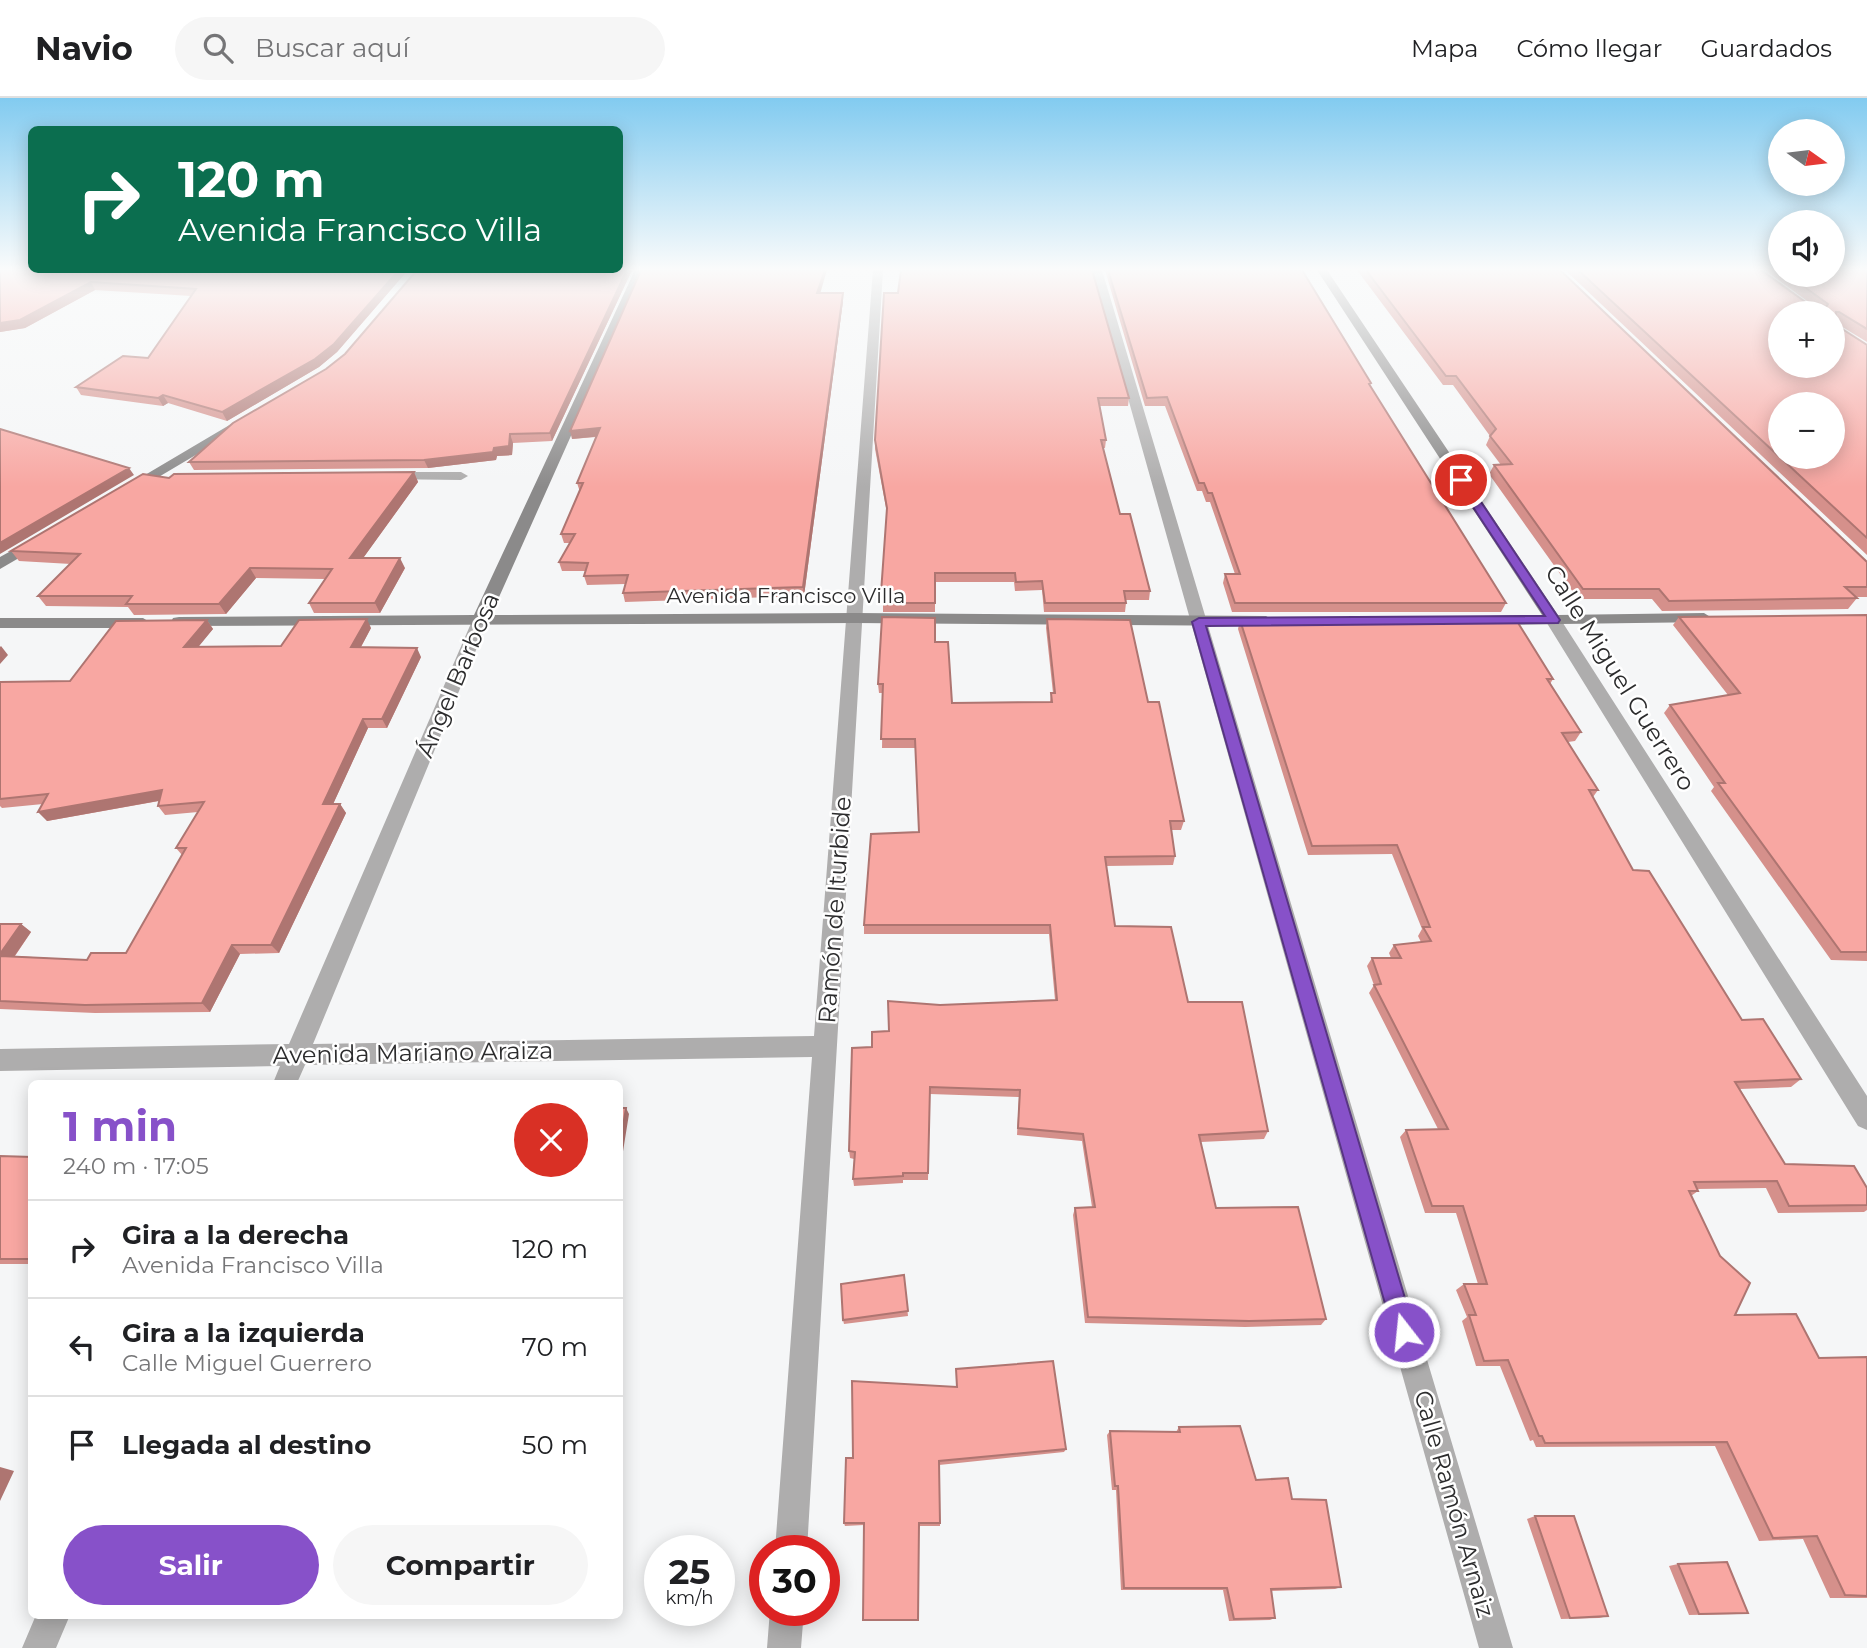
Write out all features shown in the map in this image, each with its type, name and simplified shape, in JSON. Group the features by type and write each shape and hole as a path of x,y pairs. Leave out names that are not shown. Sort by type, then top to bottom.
{"main road":[{"name":"Ángel Barbosa","path":"480,621 607,342"},
{"name":"Calle Miguel Guerrero","path":"1370,342 1553,620"},
{"path":"115,497 254,414"},
{"path":"0,564 46,537"},
{"name":"Avenida Francisco Villa","path":"0,623 855,618 1280,621"},
{"path":"1471,621 1717,618"}],"street":[{"name":"Ramón de Iturbide","path":"792,1535 872,342"},
{"name":"Calle Ramón Arnaiz","path":"1118,342 1496,1648"},
{"path":"366,476 461,476"},
{"path":"150,477 177,477"},
{"name":"Calle Miguel Guerrero","path":"1553,620 1867,1118"},
{"name":"Ángel Barbosa","path":"286,1080 480,621"},
{"name":"Avenida Mariano Araiza","path":"0,1060 826,1046"},
{"path":"39,1648 51,1619"},
{"path":"784,1648 786,1626"}],"building":[{"path":"159,342 335,342 315,359 222,412 163,395 158,398 76,387 123,356 148,358"},
{"path":"355,342 593,342 550,433 510,434 509,446 494,448 493,452 424,460 189,462 233,423 326,369"},
{"path":"609,342 836,342 803,587 623,593 628,575 584,576 588,563 559,562 575,534 561,534 583,483 577,483 600,428 570,431"},
{"path":"881,342 1113,342 1129,398 1098,398 1106,440 1101,440 1120,514 1130,514 1150,591 1124,591 1126,603 1045,603 1042,581 1016,582 1015,573 935,573 935,603 883,603 881,593 887,508 875,440"},
{"path":"1130,342 1346,342 1371,383 1369,384 1506,603 1235,603 1225,574 1240,574 1212,493 1208,493 1204,483 1199,483 1167,397 1147,398"},
{"path":"1421,342 1636,342 1867,562 1867,587 1845,587 1857,598 1669,601 1659,589 1583,589 1494,465 1512,464 1490,436 1496,429 1456,376 1446,376"},
{"path":"1656,342 1768,342 1768,378 1845,378 1845,342 1863,342 1867,345 1867,538 1793,469 1845,469 1845,392 1768,392 1768,446"},
{"path":"0,429 129,468 0,543"},
{"path":"414,472 350,558 400,558 375,603 309,603 332,569 250,568 219,604 126,604 132,596 38,596 80,554 11,551 143,474 169,478 174,474"},
{"path":"1867,615 1867,952 1841,952 1718,783 1725,783 1670,705 1740,693 1679,617"},
{"path":"882,617 935,618 935,642 948,642 952,703 1052,702 1051,693 1055,693 1047,619 1130,620 1148,702 1159,702 1184,821 1170,821 1175,856 1105,857 1115,926 1171,927 1188,1002 1242,1002 1268,1131 1199,1135 1216,1208 1298,1207 1326,1319 1249,1321 1088,1317 1075,1208 1095,1207 1083,1134 1018,1128 1020,1090 930,1087 928,1173 853,1179 855,1152 849,1151 852,1048 872,1047 872,1032 889,1031 888,1001 940,1005 1057,1000 1050,925 864,925 871,834 919,832 915,739 881,739 883,684 878,684"},
{"path":"1515,618 1553,679 1547,679 1581,732 1562,733 1598,790 1589,790 1633,870 1649,871 1742,1020 1763,1019 1801,1079 1735,1082 1785,1164 1854,1166 1867,1188 1867,1205 1789,1206 1777,1181 1694,1182 1698,1191 1689,1191 1720,1256 1750,1283 1735,1315 1796,1314 1819,1358 1867,1357 1867,1596 1845,1595 1817,1536 1773,1538 1727,1442 1545,1443 1542,1436 1539,1436 1508,1360 1484,1361 1469,1315 1476,1315 1464,1284 1487,1284 1463,1206 1432,1206 1406,1130 1448,1129 1374,985 1381,984 1372,958 1401,958 1394,945 1431,941 1423,927 1430,927 1397,845 1312,846 1240,620"},
{"path":"367,619 351,647 417,648 382,719 363,719 323,804 340,804 271,945 232,945 202,1003 85,1005 0,1001 0,956 87,960 91,953 126,953 186,848 176,848 204,802 158,806 162,790 38,812 48,794 0,799 0,682 70,681 116,621 207,620 184,647 281,646 299,620"},
{"path":"0,924 21,924 0,954"},
{"path":"0,1156 28,1157 28,1259 0,1259"},
{"path":"904,1275 908,1311 843,1320 841,1284"},
{"path":"1053,1361 1066,1449 939,1461 940,1523 919,1523 918,1620 863,1620 864,1523 844,1523 846,1458 853,1458 852,1381 957,1387 956,1369"},
{"path":"1240,1426 1256,1480 1288,1478 1292,1499 1326,1500 1341,1587 1271,1589 1275,1618 1234,1619 1227,1588 1124,1588 1118,1486 1115,1486 1110,1431 1180,1432 1179,1427"},
{"path":"1535,1516 1574,1516 1608,1616 1570,1618"},
{"path":"1727,1562 1748,1613 1699,1614 1678,1564"}],"route":[{"path":"1404,1332 1199,622 1553,620 1461,480"}]}
